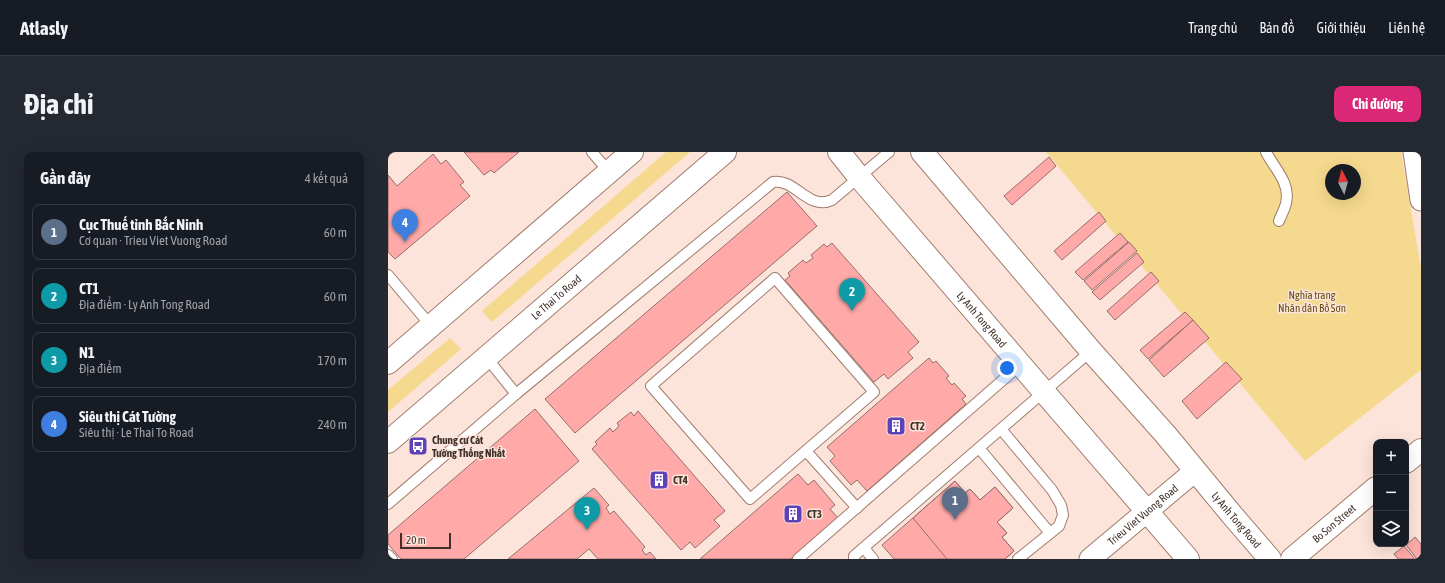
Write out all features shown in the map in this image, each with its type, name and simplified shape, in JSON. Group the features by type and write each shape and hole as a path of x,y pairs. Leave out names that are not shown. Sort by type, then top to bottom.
{"main road":[{"path":"388,363 632,152"},
{"name":"Le Thai To Road","path":"388,442 725,152"},
{"name":"Ly Anh Tong Road","path":"839,152 1020,365 1188,559"},
{"name":"Ly Anh Tong Road","path":"922,152 1091,351 1166,435 1270,559"},
{"path":"1409,460 1421,450"},
{"name":"Bo Son Street","path":"1292,559 1373,491"}],"street":[{"path":"1414,152 1421,200"},
{"name":"Trieu Viet Vuong Road","path":"1090,559 1195,471"}],"lane":[{"path":"592,152 609,172"},
{"path":"388,504 516,394 773,182 782,181 815,202 822,203 832,200 889,152"},
{"path":"1266,152 1285,182 1287,203 1279,221"},
{"path":"388,275 431,326"},
{"path":"775,278 874,392 806,451 750,499 651,386 775,278"},
{"path":"854,559 854,556 1091,351"},
{"path":"486,357 516,394"},
{"path":"798,559 1020,365"},
{"path":"1001,429 1052,490 1061,505 1063,515 1059,526 1018,559"},
{"path":"979,448 1050,533"},
{"path":"806,451 857,508"},
{"path":"864,548 873,559"},
{"path":"388,555 392,559"}],"green space":[{"path":"666,152 690,152 492,322 482,311"},
{"name":"Nghĩa trang Nhân dân Bồ Sơn","path":"1046,152 1401,152 1421,268 1421,370 1305,461"},
{"path":"450,338 461,349 388,412 388,390"}],"building":[{"path":"464,152 519,152 494,173 491,170 484,175"},
{"path":"433,154 441,164 446,160 464,182 460,185 470,196 395,259 388,252 388,175 397,186"},
{"path":"1049,157 1056,166 1012,205 1004,196"},
{"path":"787,192 817,226 575,433 545,399"},
{"path":"1099,212 1106,221 1062,260 1054,251"},
{"path":"1120,233 1128,242 1083,280 1075,272"},
{"path":"1129,242 1137,251 1092,290 1084,281"},
{"path":"832,243 919,342 908,352 913,358 888,379 884,374 874,382 785,280 790,276 788,273 803,260 806,263 813,258 811,255 824,244 827,247"},
{"path":"1137,253 1144,262 1100,300 1092,292"},
{"path":"1151,272 1159,281 1115,320 1107,311"},
{"path":"1185,312 1193,320 1148,359 1140,350"},
{"path":"1193,320 1209,338 1164,377 1149,360"},
{"name":"CT2","path":"929,358 933,363 936,361 949,376 946,378 952,385 954,383 966,396 962,399 966,404 867,491 857,480 851,485 830,461 835,456 827,447"},
{"path":"1226,362 1242,379 1197,419 1182,401"},
{"path":"535,409 579,461 464,559 401,559 388,544 388,535"},
{"name":"CT4","path":"638,411 725,511 714,520 720,526 695,548 690,542 681,550 592,449 597,444 595,442 610,428 613,432 619,426 617,423 631,412 634,416"},
{"name":"CT3","path":"798,474 808,485 814,480 835,505 830,509 838,518 791,559 700,559"},
{"path":"955,481 965,493 970,489 980,500 995,487 1013,508 997,522 1007,533 1002,537 1014,551 1005,559 894,559 882,545"},
{"path":"955,481 965,493 970,489 980,500 995,487 1013,508 997,522 1007,533 1002,537 1014,551 1005,559 947,559 913,518"},
{"path":"594,488 609,505 606,508 610,514 614,511 645,547 642,550 646,555 650,552 656,559 598,559 589,549 577,559 508,559"},
{"path":"1415,537 1421,544 1421,559 1417,559 1408,547 1409,547 1409,542"},
{"path":"1405,547 1415,559 1398,559 1394,554"}],"place":[{"name":"Siêu thị Cát Tường","path":"405,242"},
{"name":"CT1","path":"852,311"},
{"name":"CT2","path":"896,426"},
{"name":"Chung cư Cát Tường Thống Nhất","path":"418,446"},
{"name":"CT4","path":"659,480"},
{"name":"CT3","path":"793,514"},
{"name":"Cục Thuế tỉnh Bắc Ninh","path":"955,520"},
{"name":"N1","path":"587,530"}]}
